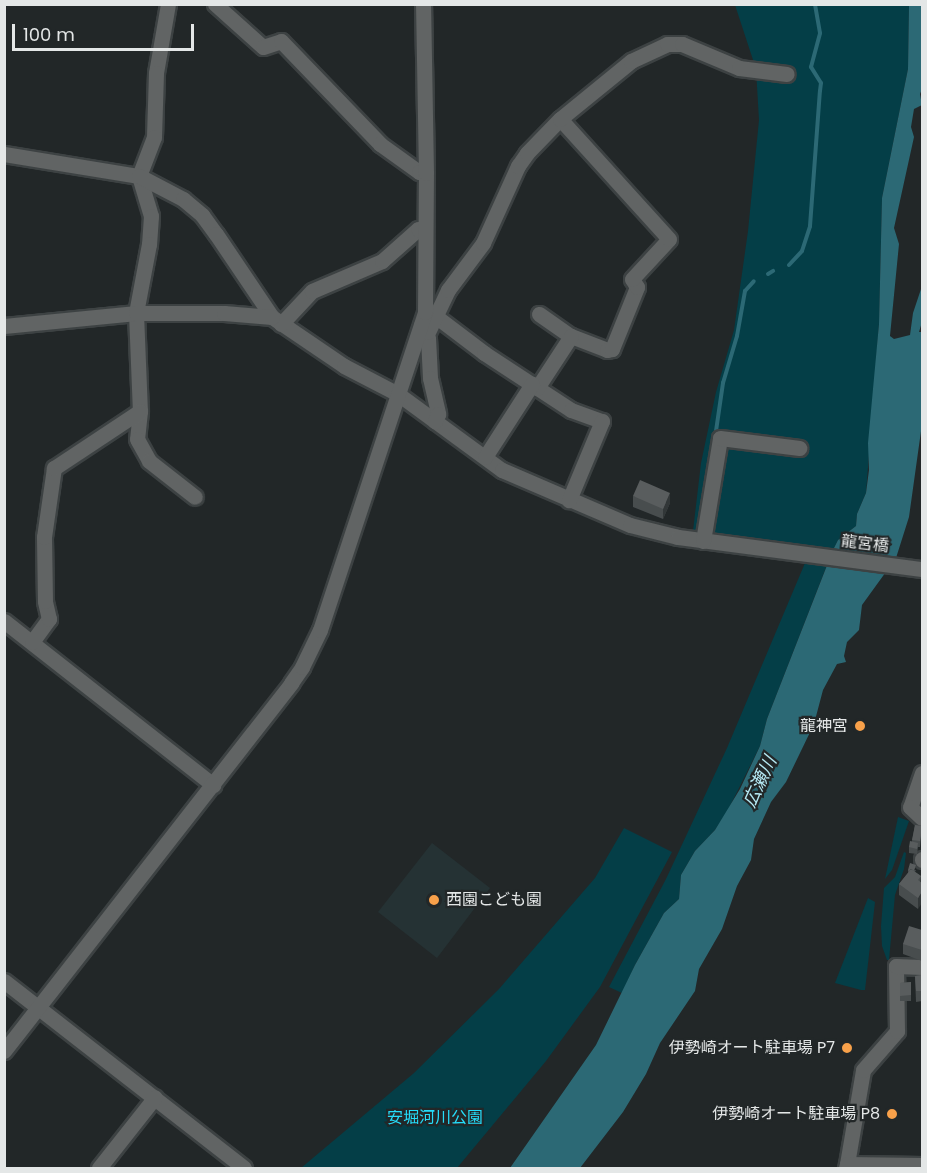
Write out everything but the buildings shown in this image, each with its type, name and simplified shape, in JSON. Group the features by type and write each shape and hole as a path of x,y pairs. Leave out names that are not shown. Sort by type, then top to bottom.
{"street":[{"path":"168,4 156,73 154,137 139,176 151,216 149,244 136,313 140,411 137,439 149,461 195,497"},
{"path":"215,4 263,47 281,41 380,144 419,172 426,173"},
{"path":"423,4 427,322 430,378 438,414 435,421"},
{"path":"4,1051 213,785 291,683 312,650 332,600 398,394 427,322 483,243 526,153 560,119 631,61 667,44 682,44 739,68 787,74"},
{"path":"538,314 571,336 607,350 612,349 638,287 632,279 669,239 560,119"},
{"path":"4,154 139,176 183,199 202,215 277,321"},
{"path":"4,326 136,313 224,313 277,321 312,291 382,261 418,229 425,230"},
{"name":"龍宮橋","path":"277,321 344,366 398,394 502,470 630,525 703,541 922,569"},
{"path":"427,322 484,353 572,410 602,422 569,500"},
{"path":"485,457 571,336"},
{"path":"32,642 49,619 45,601 44,537 54,468 140,411"},
{"path":"703,541 720,438 799,448"},
{"path":"4,621 213,785"},
{"path":"922,773 910,807 922,818"},
{"path":"922,967 896,966 897,1031 863,1070 847,1166 922,1165"},
{"path":"4,981 244,1168"},
{"path":"99,1168 154,1097"}],"shaded area":[{"name":"西園こども園","path":"432,843 490,888 437,958 378,912"}],"green space":[{"path":"735,5 909,5 908,69 882,198 879,324 866,493 857,514 856,526 838,540 833,550 693,531 701,463 716,392 734,330 748,231 759,120 756,69"},
{"path":"805,563 827,565 767,719 760,746 727,812 715,830 695,851 681,875 679,899 664,913 622,993 609,987 666,879 727,748"},
{"path":"898,817 909,821 892,870 885,879"},
{"name":"安堀河川公園","path":"624,828 672,852 600,987 546,1061 457,1168 301,1168 414,1073 499,989 595,878"},
{"path":"904,852 906,853 904,869 895,895 889,960 887,960 882,946 881,926 884,888 895,877"},
{"path":"868,898 875,902 865,990 861,990 835,983"}],"water":[{"name":"広瀬川","path":"909,5 922,5 922,89 920,94 922,105 914,109 911,127 914,137 894,228 899,244 890,336 894,339 910,335 913,313 922,286 922,322 919,332 922,332 922,424 909,517 896,558 862,605 859,630 847,642 844,656 846,662 837,664 823,690 814,724 786,782 771,802 754,839 751,860 737,886 722,929 699,969 695,991 660,1043 646,1074 623,1112 580,1168 510,1168 596,1045 635,965 664,913 679,899 681,875 695,851 715,830 740,789 760,746 767,719 833,550 838,540 856,526 857,514 866,493 869,470 868,443 879,324 882,198 908,69"}],"waterway":[{"path":"789,265 802,251 810,226 821,83 811,67 820,33 815,4"},
{"path":"768,274 773,271"},
{"path":"716,431 723,383 737,336 745,291 754,281"}],"place":[{"name":"龍神宮","path":"860,726"},
{"name":"西園こども園","path":"434,900"},
{"name":"伊勢崎オート駐車場 P7","path":"847,1048"},
{"name":"伊勢崎オート駐車場 P8","path":"892,1114"}]}
